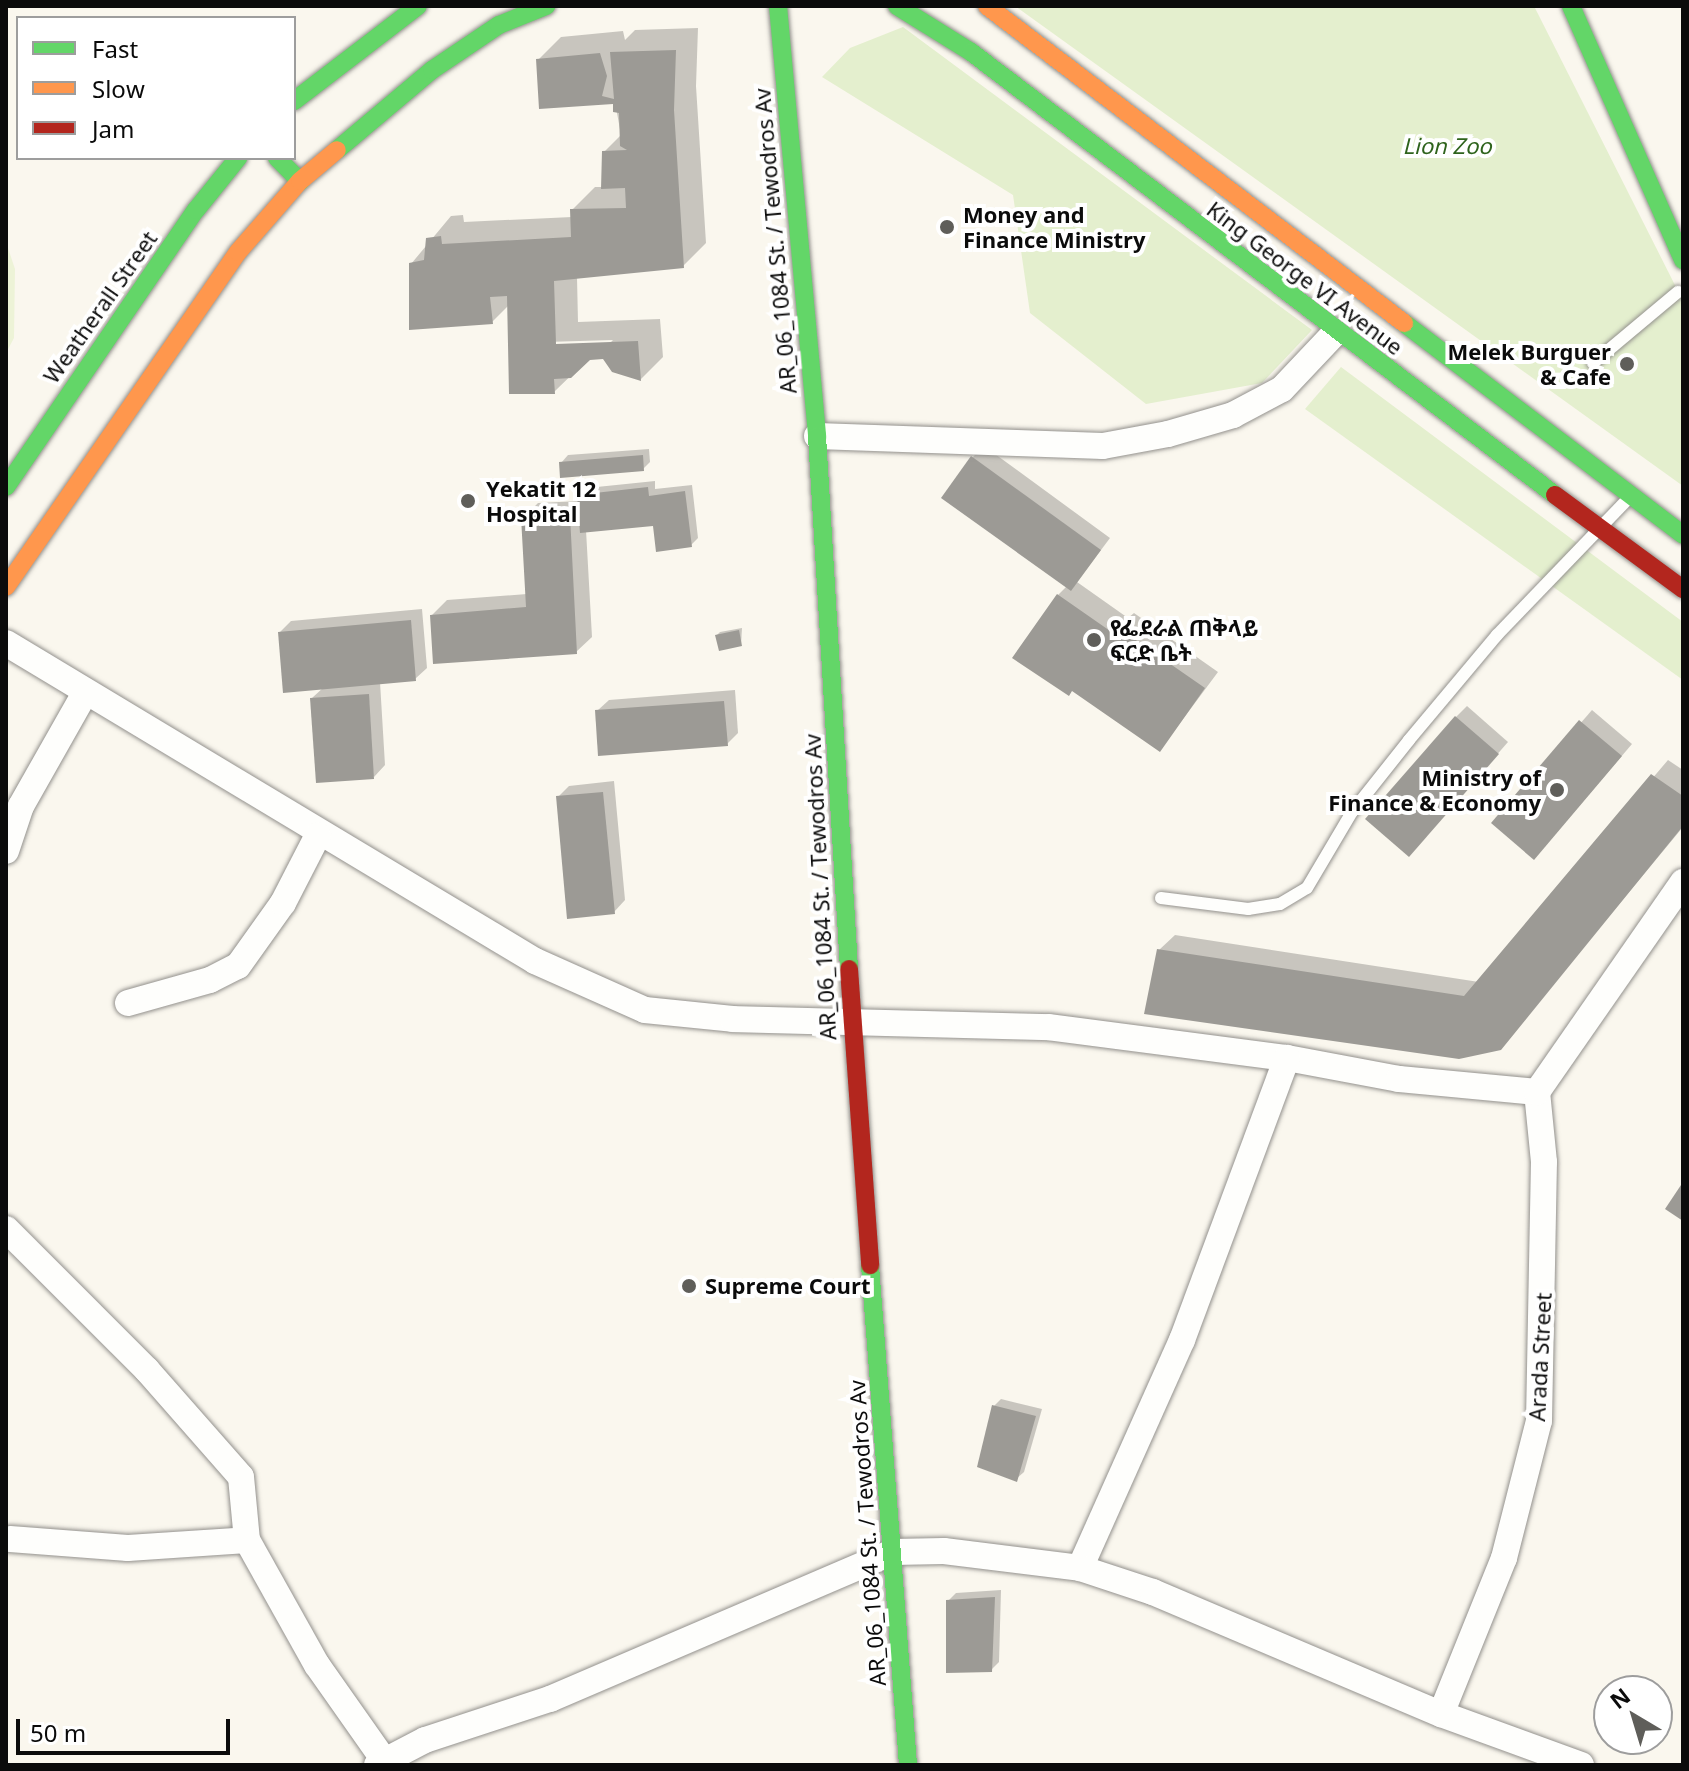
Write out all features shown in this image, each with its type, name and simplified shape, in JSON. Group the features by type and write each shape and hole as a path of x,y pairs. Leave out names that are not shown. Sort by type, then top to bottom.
{"main road":[{"path":"296,99 418,6"},
{"path":"6,587 238,252 300,181 432,70 499,25 546,6"},
{"name":"AR_06_1084 St. / Tewodros Av","path":"778,6 817,436 852,1020 908,1765"},
{"name":"King George VI Avenue","path":"897,6 971,52 1335,333 1439,381 1631,496 1683,535"},
{"name":"King George VI Avenue","path":"987,6 1439,381 1605,529 1683,589"},
{"path":"1571,6 1683,260"},
{"name":"Weatherall Street","path":"6,487 196,210 236,160"},
{"path":"279,160 300,181"}],"street":[{"path":"817,436 1103,446 1168,434 1233,415 1282,389 1335,333"},
{"path":"6,643 318,835 535,961 645,1010 733,1019 1048,1027 1287,1058 1399,1079 1537,1092 1683,882"},
{"path":"6,851 21,806 85,693"},
{"path":"128,1003 210,980 238,966 283,903 318,835"},
{"path":"1080,1568 1182,1340 1287,1058"},
{"name":"Arada Street","path":"1441,1714 1504,1558 1539,1421 1544,1162 1537,1092"},
{"path":"6,1229 55,1273 220,1447 241,1477 247,1540 317,1665 380,1762 550,1699 893,1552 944,1551 1080,1568 1153,1592 1441,1714 1581,1765"},
{"path":"10,1539 128,1548 247,1540"}],"lane":[{"path":"1593,363 1678,292"},
{"path":"1161,898 1248,909 1280,904 1307,888 1352,812 1409,740 1497,635 1605,529 1631,496"}],"green space":[{"name":"Lion Zoo","path":"1015,6 1534,6 1683,301 1683,486"},
{"path":"903,27 1312,330 1262,383 1146,404 1030,313 1013,195 822,77 850,48"},
{"path":"6,242 15,269 14,338 6,353"},
{"path":"1341,367 1683,622 1683,680 1305,409"}],"building":[{"path":"676,50 674,110 684,268 554,281 556,344 638,341 641,381 612,372 603,359 590,360 571,378 554,379 555,394 509,394 507,296 490,297 493,324 409,330 409,263 424,260 426,238 441,236 442,244 571,237 570,209 626,208 625,188 601,189 602,151 627,150 620,146 619,113 613,112 613,104 539,109 536,59 600,53 607,76 602,96 614,99 610,52"},
{"path":"643,455 644,471 560,478 559,462"},
{"path":"971,456 1101,550 1071,591 941,498"},
{"path":"648,487 649,496 685,491 692,547 656,552 653,526 580,533 577,495"},
{"path":"570,515 577,654 433,664 430,615 526,607 521,517"},
{"path":"1057,594 1113,633 1117,627 1205,688 1160,752 1072,691 1069,696 1012,658"},
{"path":"411,620 416,681 283,693 278,632"},
{"path":"739,630 742,646 719,651 715,635"},
{"path":"369,694 374,779 316,783 310,698"},
{"path":"724,701 728,746 598,756 595,710"},
{"path":"1455,716 1499,754 1409,857 1365,819"},
{"name":"Ministry of Finance & Economy","path":"1579,720 1622,756 1534,860 1491,823"},
{"path":"1651,774 1683,796 1683,826 1501,1050 1459,1059 1144,1014 1157,949 1464,996"},
{"path":"603,792 615,914 567,919 556,796"},
{"path":"1683,1182 1683,1221 1665,1209"},
{"path":"992,1405 1036,1416 1017,1482 977,1467"},
{"path":"995,1597 992,1672 946,1673 946,1600"}],"traffic: fast":[{"path":"296,99 418,6"},
{"path":"337,150 432,70 499,25 546,6"},
{"path":"778,6 817,436 849,969"},
{"path":"897,6 971,52 1555,495"},
{"path":"1571,6 1683,260"},
{"path":"6,487 196,210 236,160"},
{"path":"279,160 300,181"},
{"path":"1404,323 1683,535"},
{"path":"870,1265 908,1765"}],"traffic: slow":[{"path":"987,6 1404,323"},
{"path":"6,587 238,252 300,181 337,150"}],"traffic: jam":[{"path":"1555,495 1683,589"},
{"path":"849,969 870,1265"}],"place":[{"name":"Money and Finance Ministry","path":"947,227"},
{"name":"Melek Burguer & Cafe","path":"1627,364"},
{"name":"Yekatit 12 Hospital","path":"468,501"},
{"name":"የፌደራል ጠቅላይ ፍርድ ቤት","path":"1094,640"},
{"name":"Ministry of Finance & Economy","path":"1557,790"},
{"name":"Supreme Court","path":"689,1286"}]}
